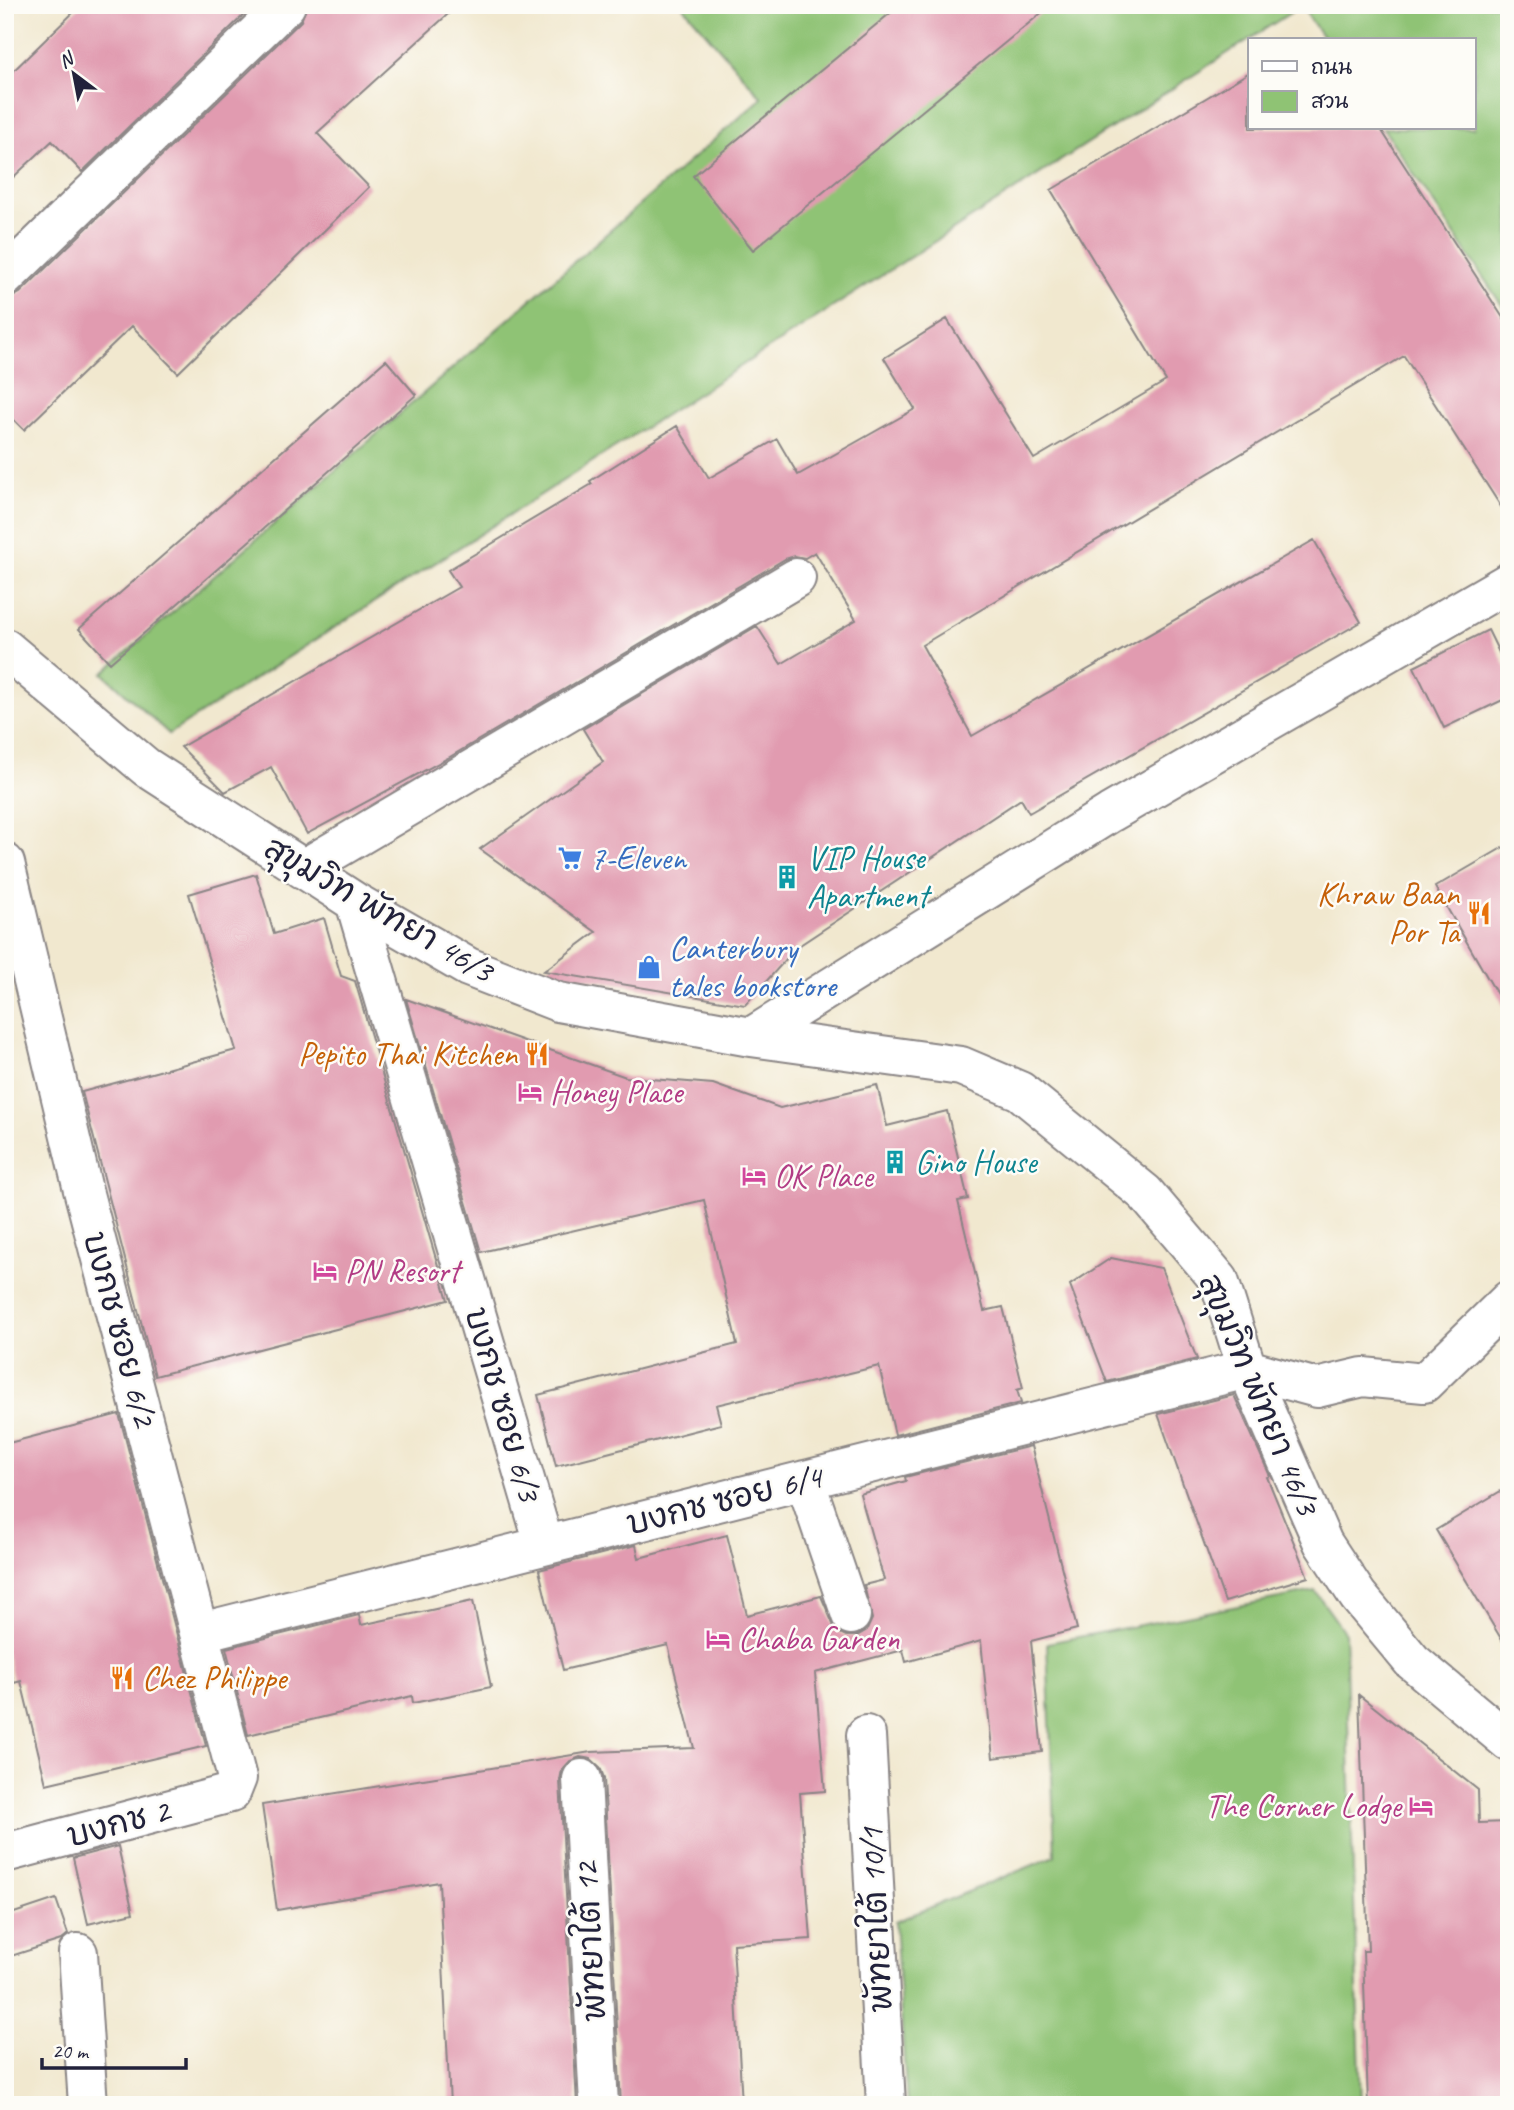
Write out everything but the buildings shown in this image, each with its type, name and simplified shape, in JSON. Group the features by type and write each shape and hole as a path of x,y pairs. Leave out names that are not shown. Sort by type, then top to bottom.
{"street":[{"path":"5,276 286,5"},
{"path":"303,869 796,578"},
{"path":"751,1037 1110,813 1509,582"},
{"name":"สุขุมวิท พัทยา 46/3","path":"5,648 146,767 355,902 468,967 558,1002 751,1037 961,1066 1020,1090 1145,1194 1219,1280 1247,1369 1323,1543 1358,1596 1412,1661 1509,1742"},
{"name":"บงกช ซอย 6/2","path":"5,863 83,1190 201,1632 237,1778 231,1793"},
{"name":"บงกช ซอย 6/3","path":"355,902 544,1544"},
{"path":"1247,1369 1317,1388 1363,1377 1424,1383 1509,1300"},
{"name":"บงกช ซอย 6/4","path":"201,1632 1247,1369"},
{"path":"805,1480 851,1615"},
{"name":"พัทยาใต้ 10/1","path":"866,1735 886,2105"},
{"name":"พัทยาใต้ 12","path":"582,1779 598,2105"},
{"name":"บงกช 2","path":"5,1853 231,1793"},
{"path":"78,1953 88,2105"}],"green space":[{"path":"682,5 1509,5 1509,316 1384,130 1476,130 1476,38 1324,38 1301,6 169,734 103,673 762,98"},
{"path":"1315,1591 1345,1633 1361,2105 907,2105 895,1922 1055,1856 1047,1643"}],"place":[{"name":"7-Eleven","path":"570,858"},
{"name":"VIP House Apartment","path":"787,877"},
{"name":"Khraw Baan Por Ta","path":"1479,913"},
{"name":"Canterbury tales bookstore","path":"649,967"},
{"name":"Pepito Thai Kitchen","path":"537,1054"},
{"name":"Honey Place","path":"530,1092"},
{"name":"Gino House","path":"895,1162"},
{"name":"OK Place","path":"754,1176"},
{"name":"PN Resort","path":"325,1271"},
{"name":"Chaba Garden","path":"718,1639"},
{"name":"Chez Philippe","path":"122,1678"},
{"name":"The Corner Lodge","path":"1421,1806"}]}
